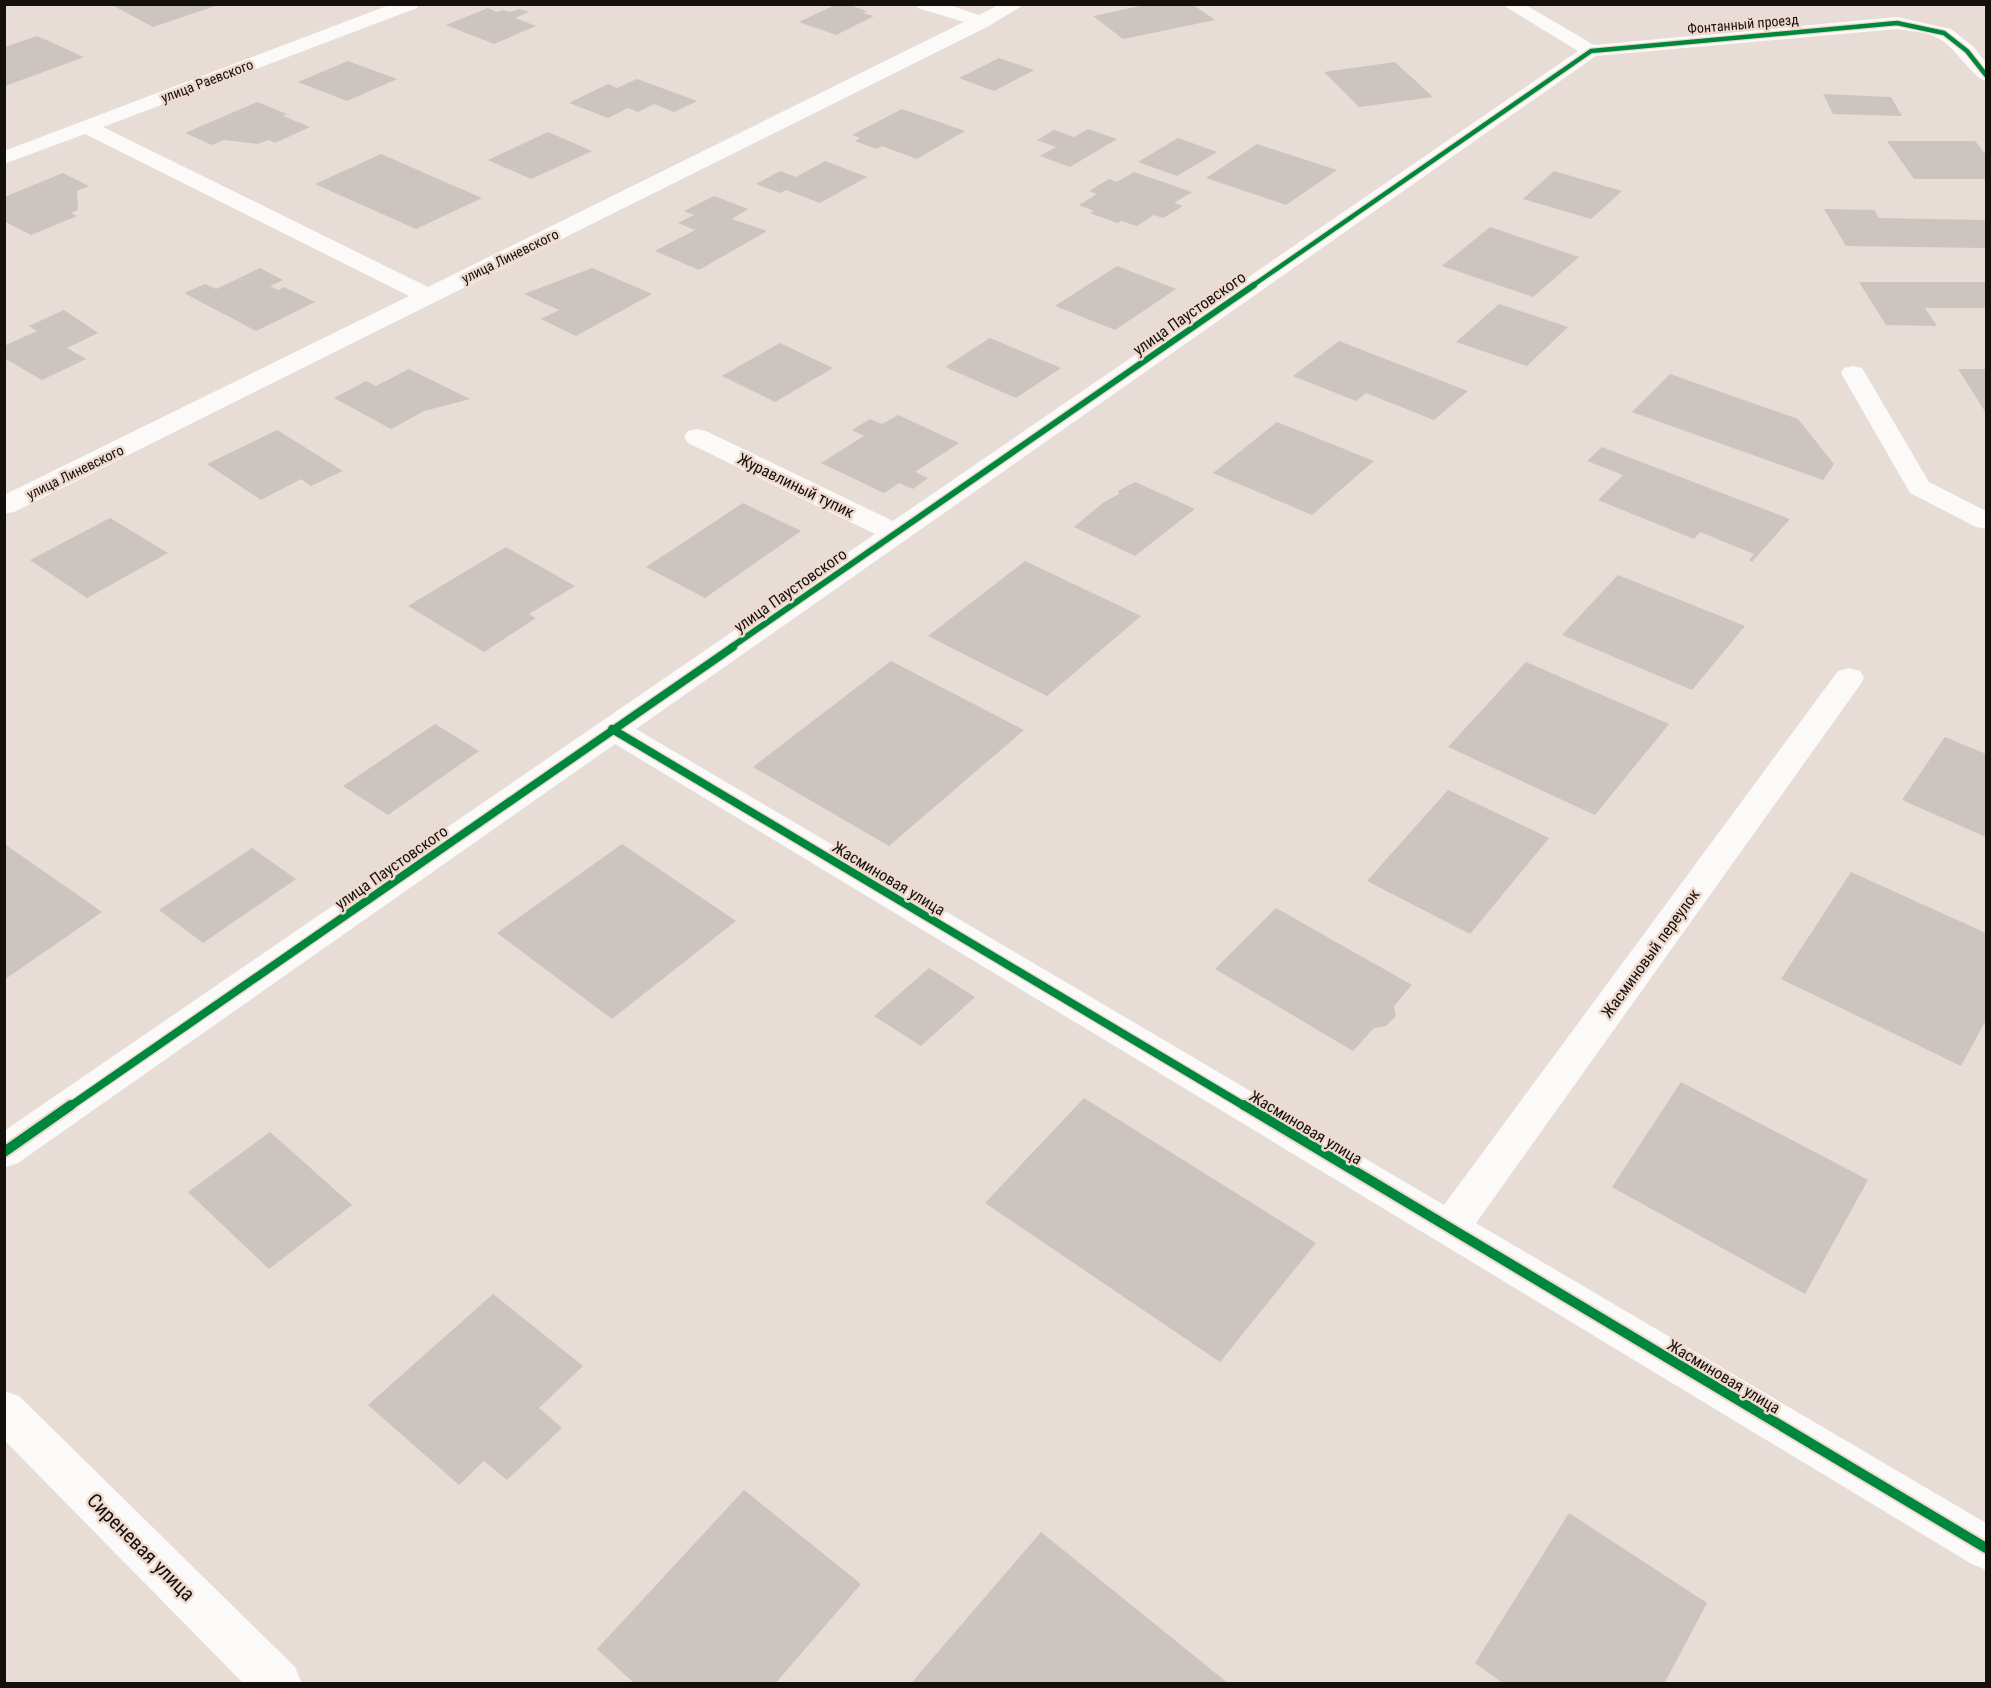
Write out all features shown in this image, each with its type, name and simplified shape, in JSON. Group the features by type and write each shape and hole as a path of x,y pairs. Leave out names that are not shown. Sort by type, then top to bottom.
{"street":[{"name":"улица Раевского","path":"4,158 410,4"},
{"path":"926,4 982,22"},
{"name":"улица Линевского","path":"4,506 1016,4"},
{"path":"1510,4 1591,51"},
{"name":"Фонтанный проезд","path":"1591,51 1897,23 1944,33 1967,51 1986,75"},
{"name":"улица Паустовского","path":"4,1152 1591,51"},
{"path":"86,127 428,296"},
{"path":"1853,373 1919,487 1986,521"},
{"name":"Журавлиный тупик","path":"697,437 895,533"},
{"name":"Жасминовый переулок","path":"1450,1228 1849,678"},
{"name":"Жасминовая улица","path":"612,729 1986,1548"},
{"name":"Сиреневая улица","path":"4,1410 278,1683"}],"building":[{"path":"110,4 212,4 215,6 153,27"},
{"path":"837,4 846,4 867,11 863,13 874,16 836,35 799,22"},
{"path":"1150,4 1192,4 1215,20 1123,39 1093,16"},
{"path":"488,8 497,12 519,9 529,12 515,18 536,26 494,44 446,25"},
{"path":"37,36 84,57 5,86 5,47"},
{"path":"999,58 1034,70 994,91 959,78"},
{"path":"348,61 397,79 347,101 298,82"},
{"path":"1395,62 1433,97 1359,107 1324,72"},
{"path":"637,79 697,101 674,112 654,104 638,112 628,108 608,118 569,103 608,84 617,88"},
{"path":"1823,94 1891,97 1902,116 1833,114"},
{"path":"257,102 287,114 283,116 310,127 275,143 269,140 258,144 224,140 212,145 185,133"},
{"path":"902,109 965,131 917,159 882,146 876,149 855,141 860,138 852,135"},
{"path":"1088,129 1117,139 1070,167 1040,156 1056,147 1037,140 1054,130 1074,137"},
{"path":"548,132 592,151 531,179 488,160"},
{"path":"1178,138 1217,152 1177,176 1138,162"},
{"path":"1887,141 1975,141 1986,155 1986,179 1914,179"},
{"path":"1257,144 1337,170 1286,205 1206,178"},
{"path":"381,154 482,198 416,229 315,184"},
{"path":"825,161 867,177 820,203 786,190 780,193 756,184 780,171 796,177"},
{"path":"1554,171 1622,191 1591,219 1523,199"},
{"path":"1134,172 1192,192 1174,203 1183,206 1163,218 1154,215 1137,226 1121,221 1117,223 1090,213 1094,211 1079,205 1097,194 1089,191 1109,179 1117,182"},
{"path":"63,173 89,186 77,191 78,210 71,213 77,216 31,235 4,221 4,197"},
{"path":"714,196 748,209 732,219 767,231 699,270 655,251 695,230 678,223 694,215 684,211"},
{"path":"1824,209 1874,210 1879,218 1986,220 1986,248 1846,246"},
{"path":"1490,227 1579,257 1533,297 1442,266"},
{"path":"1117,266 1176,289 1115,330 1055,306"},
{"path":"260,268 283,280 270,286 278,290 284,287 315,302 256,331 184,293 205,284 216,289"},
{"path":"592,268 652,294 576,336 541,319 559,310 524,294"},
{"path":"1859,282 1986,282 1986,308 1925,308 1937,326 1886,325"},
{"path":"1499,304 1568,327 1527,366 1456,342"},
{"path":"64,310 98,333 67,348 86,359 42,380 4,358 4,346 37,331 29,326"},
{"path":"990,338 1061,368 1016,398 945,367"},
{"path":"1339,341 1468,391 1434,420 1366,393 1356,401 1293,376"},
{"path":"780,343 833,368 775,402 722,376"},
{"path":"409,369 470,399 424,411 391,429 334,398 366,381 376,386"},
{"path":"1958,369 1986,369 1986,413"},
{"path":"1670,374 1798,419 1834,464 1823,480 1632,412"},
{"path":"898,415 959,443 915,472 928,478 913,489 899,483 884,493 821,463 864,436 852,430 870,419 882,424"},
{"path":"1277,422 1374,461 1312,515 1213,473"},
{"path":"277,430 343,471 311,486 301,479 261,500 207,464"},
{"path":"1602,447 1790,519 1752,562 1749,560 1754,554 1700,532 1694,539 1598,500 1623,475 1587,461"},
{"path":"1135,482 1195,509 1135,556 1074,527 1104,502 1119,494 1118,491"},
{"path":"743,503 801,531 705,598 646,567"},
{"path":"110,518 168,553 87,598 30,560"},
{"path":"506,547 575,586 529,614 536,618 484,652 408,606"},
{"path":"1025,561 1141,616 1047,696 928,636"},
{"path":"1618,575 1745,626 1692,690 1562,635"},
{"path":"891,661 1024,730 889,846 753,767"},
{"path":"1526,662 1669,724 1595,815 1448,747"},
{"path":"435,724 479,751 388,815 343,786"},
{"path":"1945,737 1986,754 1986,837 1902,800"},
{"path":"1448,790 1549,838 1470,934 1367,881"},
{"path":"622,844 736,921 612,1019 497,933"},
{"path":"6,845 102,912 4,980 4,846"},
{"path":"252,848 296,879 203,943 159,910"},
{"path":"1851,872 1986,933 1986,1020 1961,1066 1781,979"},
{"path":"1276,908 1412,985 1394,1006 1396,1016 1386,1026 1374,1028 1353,1051 1215,969"},
{"path":"929,968 975,997 921,1046 874,1016"},
{"path":"1681,1082 1868,1180 1805,1294 1612,1187"},
{"path":"1084,1098 1316,1243 1220,1362 985,1203"},
{"path":"270,1132 352,1205 269,1269 188,1192"},
{"path":"493,1294 583,1366 539,1408 562,1428 507,1480 484,1461 459,1485 368,1405"},
{"path":"744,1490 861,1584 775,1684 635,1684 597,1649"},
{"path":"1569,1513 1707,1603 1664,1684 1504,1684 1475,1663"},
{"path":"1041,1532 1229,1684 916,1684 913,1681"}],"cycle path":[{"path":"4,1152 1591,51 1897,23 1944,33 1967,51 1986,75"},
{"path":"612,729 1986,1548"}]}
